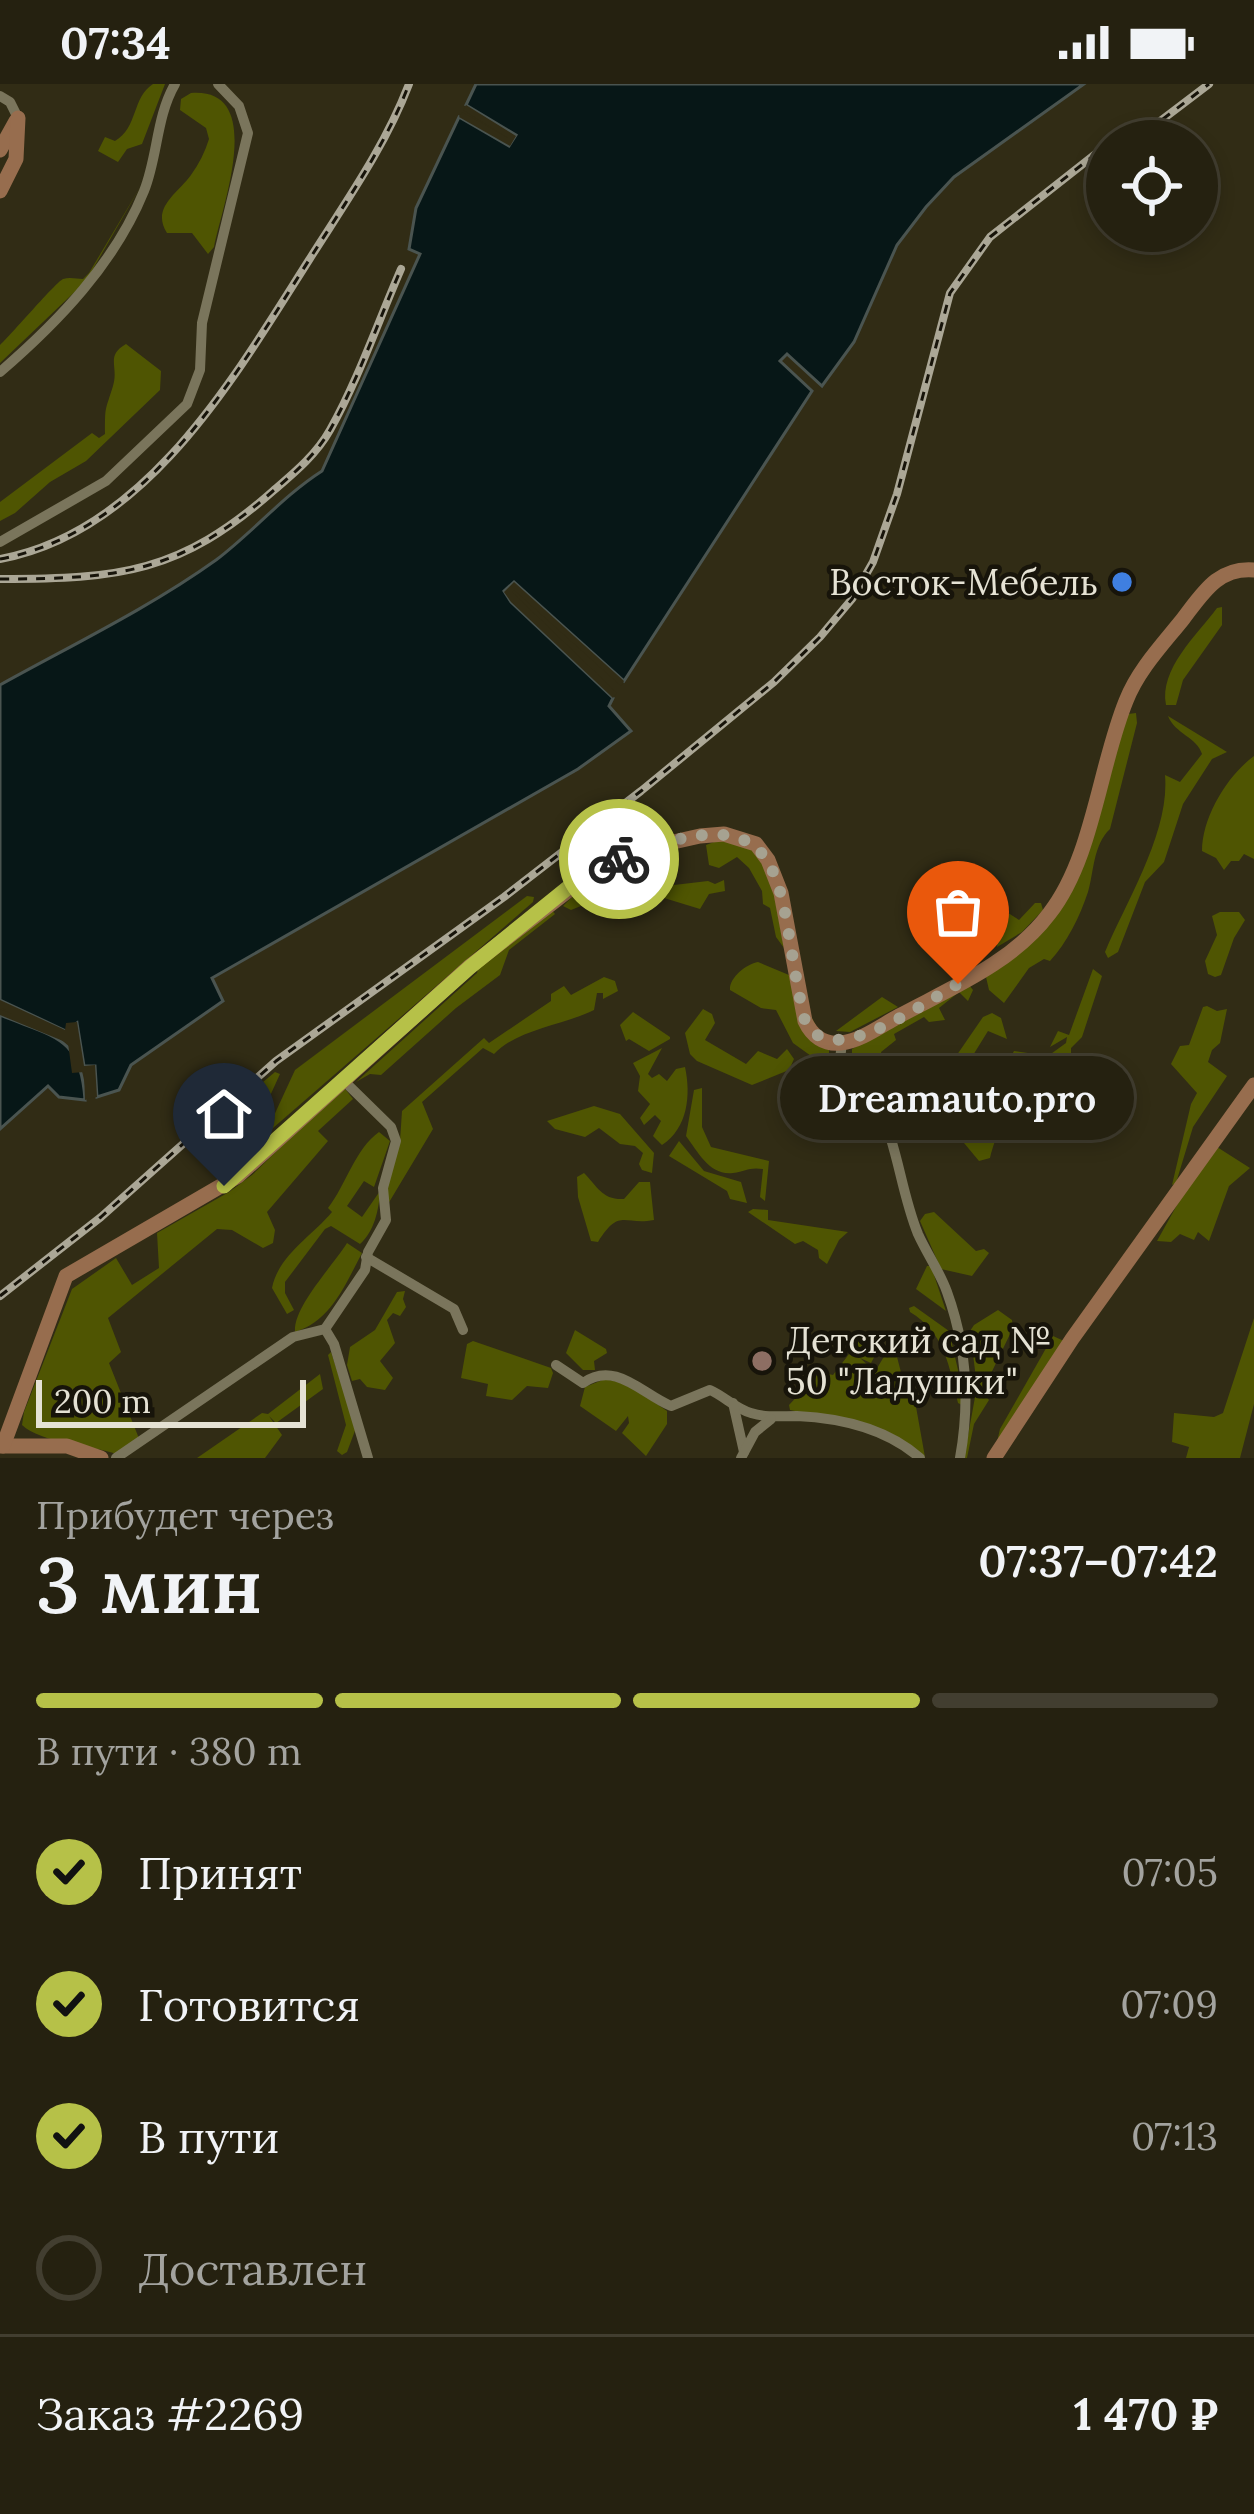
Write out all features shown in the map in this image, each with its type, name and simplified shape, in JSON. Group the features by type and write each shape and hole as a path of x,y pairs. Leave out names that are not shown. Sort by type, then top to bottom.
{"main road":[{"path":"0,150 18,118"},
{"path":"0,191 16,159 18,118"},
{"path":"101,1458 67,1446 2,1446 66,1276 238,1176 342,1079 550,902 596,870 652,846 724,834 756,844 781,893 805,1021 818,1038 842,1043 977,974 1026,939 1050,914 1074,872 1103,769 1135,682 1210,584 1235,571 1254,570"},
{"path":"994,1458 1072,1339 1254,1085"}],"street":[{"path":"0,372 77,298 130,218 148,180 154,137 175,84"},
{"path":"0,542 106,481 177,416 192,395 200,370 202,323 248,133 239,106 218,84"},
{"path":"0,96 10,102 18,118"},
{"path":"842,1043 840,1059 877,1096 919,1235 955,1318 969,1398 961,1458"},
{"path":"116,1458 293,1337 325,1329 365,1270 366,1257 386,1220 382,1188 396,1141 394,1133 342,1079"},
{"path":"366,1257 454,1309 463,1330"},
{"path":"325,1329 334,1344 368,1458"},
{"path":"556,1365 583,1383 605,1374 628,1379 671,1406 707,1390 745,1411 773,1418 812,1417 856,1426 893,1438 920,1458"},
{"path":"733,1403 743,1455"},
{"path":"743,1455 761,1424 773,1418"}],"green space":[{"path":"153,84 165,84 142,144 127,149 118,162 98,151 105,137 115,141 122,135"},
{"path":"191,93 214,96 228,109 234,129 230,180 214,247 208,254 192,233 167,233 162,216 202,158 209,139 206,128 180,110 181,99"},
{"path":"142,184 86,281 0,363 0,345 52,289 63,279 83,279 89,273"},
{"path":"126,344 161,371 160,390 86,461 0,521 0,502 92,433 99,438 105,434 114,357"},
{"path":"1222,607 1222,625 1183,680 1176,705 1166,705 1174,666"},
{"path":"1136,713 1110,829 1097,851 1077,920 1050,961 1044,959 1029,968 1004,1003 989,990 986,977 1053,918 1128,714"},
{"path":"1168,716 1227,752 1212,759 1183,804 1164,862 1145,882 1118,952 1108,958 1105,952 1154,842 1165,775 1180,782 1202,754"},
{"path":"1254,756 1254,859 1244,854 1224,870 1216,858 1202,851 1206,825 1226,786"},
{"path":"725,838 753,847 772,882 784,948 749,868 737,857 719,868 709,865 706,845"},
{"path":"643,862 674,885 724,880 725,891 709,894 700,909 628,887 571,910 563,906 576,893"},
{"path":"527,896 534,897 533,902 265,1135 295,1070"},
{"path":"1035,903 1041,903 1043,910 1022,932 997,947 1002,909 1019,920"},
{"path":"973,904 984,923 983,959 966,972 969,907"},
{"path":"550,908 555,914 509,950 500,975 381,1075 370,1074 356,1082 477,973 479,964"},
{"path":"1239,912 1245,920 1221,975 1215,977 1208,974 1205,961 1217,935 1212,916"},
{"path":"758,962 789,975 829,1050 829,1059 818,1061 793,1043 776,1010 761,1008 730,990 739,972"},
{"path":"1093,969 1102,976 1082,1037 1071,1048 1071,1068 1082,1094 1076,1109 1036,1093 1006,1121 990,1158 979,1161 964,1143 967,1127 941,1103 955,1100 971,1114 990,1105 1014,1051 1048,1056 1066,1043 1067,1037 1050,1047 1058,1031 1069,1035"},
{"path":"604,977 615,981 618,991 603,999 603,993 597,993 594,1010 527,1033 494,1054 483,1048 422,1102 433,1129 388,1204 386,1188 400,1141 402,1111 484,1038 489,1043 551,1001 551,994 564,986 571,995"},
{"path":"969,985 973,990 968,1001 959,992 939,1008 945,1020 929,1022 924,1017 894,1034 896,1040 881,1052 886,1075 880,1084 871,1080 876,1074 872,1066 852,1062 852,1049"},
{"path":"882,997 898,1007 850,1032 836,1031"},
{"path":"1207,1006 1227,1009 1220,1043 1208,1062 1227,1076 1193,1127 1172,1185 1197,1093 1171,1064 1180,1046 1189,1045"},
{"path":"703,1009 715,1023 705,1040 746,1064 758,1051 777,1059 787,1049 794,1059 789,1070 752,1085 697,1061 690,1054 685,1033"},
{"path":"633,1012 670,1039 649,1051 626,1041 620,1025"},
{"path":"992,1013 1001,1018 1007,1039 988,1031 957,1081 941,1086 939,1081 983,1017"},
{"path":"662,1048 648,1074 652,1078 659,1074 667,1081 676,1069 685,1067 688,1089 682,1120 662,1145 653,1136 661,1121 655,1115 644,1125 640,1118 650,1104 638,1091 640,1076 633,1063"},
{"path":"275,1072 280,1074 264,1109 250,1108 245,1097"},
{"path":"702,1088 702,1127 711,1147 769,1161 765,1201 760,1197 763,1169 718,1171 686,1136 694,1090"},
{"path":"340,1090 353,1099 318,1131 328,1141 267,1212 275,1230 273,1243 263,1248 232,1230 217,1229 108,1318 121,1352 109,1363 140,1441 117,1454 53,1440 22,1425 72,1289 116,1258 132,1285 159,1268 157,1233 252,1175"},
{"path":"594,1106 620,1114 654,1153 652,1173 642,1170 643,1153 635,1146 620,1144 599,1128 585,1137 555,1129 547,1121"},
{"path":"379,1132 390,1141 374,1187 364,1181 347,1206 362,1217 380,1191 372,1227 360,1244 331,1226 325,1229 285,1282 294,1310 287,1314 272,1288 275,1277 288,1256 332,1212 328,1208 357,1157"},
{"path":"679,1141 704,1171 741,1182 747,1203 730,1199 727,1191 669,1156"},
{"path":"1217,1147 1250,1168 1229,1186 1209,1241 1198,1232 1194,1240 1180,1234 1171,1242 1157,1241 1187,1187"},
{"path":"584,1173 601,1192 617,1199 624,1199 639,1182 650,1182 654,1220 617,1221 598,1242 591,1241 578,1197 577,1177"},
{"path":"768,1210 768,1220 848,1232 827,1264 818,1250 803,1241 795,1244 748,1212"},
{"path":"934,1212 976,1251 989,1253 972,1276 941,1269 920,1221"},
{"path":"347,1243 362,1253 343,1289 318,1320 295,1332 307,1299"},
{"path":"931,1266 946,1311 916,1289"},
{"path":"405,1291 406,1307 400,1316 393,1313 387,1320 395,1343 380,1361 393,1378 385,1390 367,1387 360,1379 352,1381 347,1365 350,1347 375,1330 397,1292"},
{"path":"914,1306 949,1331 962,1405 944,1352 931,1330 910,1312"},
{"path":"998,1310 1012,1320 1013,1328 982,1392 989,1400 974,1424 964,1458 977,1386 970,1331"},
{"path":"1254,1318 1254,1404 1240,1458 1186,1458 1189,1447 1172,1442 1174,1413 1214,1417 1223,1413"},
{"path":"575,1330 606,1349 594,1361 595,1370 583,1370 566,1353"},
{"path":"1053,1336 1064,1341 997,1442 1000,1429"},
{"path":"473,1341 551,1368 548,1388 527,1386 512,1400 486,1396 488,1384 461,1378 467,1344"},
{"path":"859,1341 877,1352 871,1363 860,1358 871,1368 861,1388 889,1348 896,1353 904,1384 885,1395 913,1390 925,1457 887,1431 790,1410 789,1405 820,1372 833,1375"},
{"path":"331,1352 356,1428 342,1455 337,1451 346,1425"},
{"path":"320,1374 323,1389 276,1423 269,1416 282,1435 265,1458 197,1458 262,1413 268,1414"},
{"path":"605,1379 628,1384 667,1411 667,1424 646,1456 622,1433 628,1416 616,1431 580,1406 585,1387"}],"shaded area":[{"path":"476,84 1084,84 954,177 926,207 897,245 854,342 822,386 787,354 780,361 812,391 624,681 514,582 504,591 613,698 609,706 631,731 578,769 212,978 223,1001 131,1065 119,1090 97,1097 95,1066 84,1066 77,1023 66,1031 0,1000 0,685 190,578 322,471 420,254 409,249 416,208 459,117 509,146 516,135 466,105"},
{"path":"0,1015 49,1034 70,1050 85,1100 59,1097 48,1086 0,1129"}],"pier":[{"path":"466,105 516,136 510,146 459,117 462,112 508,138 463,110"},
{"path":"514,582 624,681 621,686 512,592 617,693 613,698 511,602 504,592"},
{"path":"0,1000 65,1030 66,1023 77,1022 84,1066 95,1065 97,1097 85,1100 84,1072 72,1073 68,1043 0,1015 0,1009 12,1014 0,1007"}],"railway":[{"path":"0,559 52,543 100,517 182,443 250,352 350,196 409,84"},
{"path":"1162,120 1209,84"},
{"path":"0,1296 101,1217 276,1061 504,897 641,791 774,682 820,637 852,599 873,562 897,494 950,293 990,237 1086,162"},
{"path":"0,579 80,577 147,566 208,539 239,518 297,470 324,439 350,391 401,269"}],"way so far":[{"path":"619,859 652,846 709,835 724,834 756,844 781,893 805,1021 825,1041 852,1040 958,984"}],"place":[{"name":"Восток-Мебель","path":"1122,582"},
{"name":"Dreamauto.pro","path":"958,984"},
{"name":"Детский сад № 50 \"Ладушки\"","path":"762,1361"}],"route":[{"path":"224,1186 470,967 570,886 619,859"}]}
